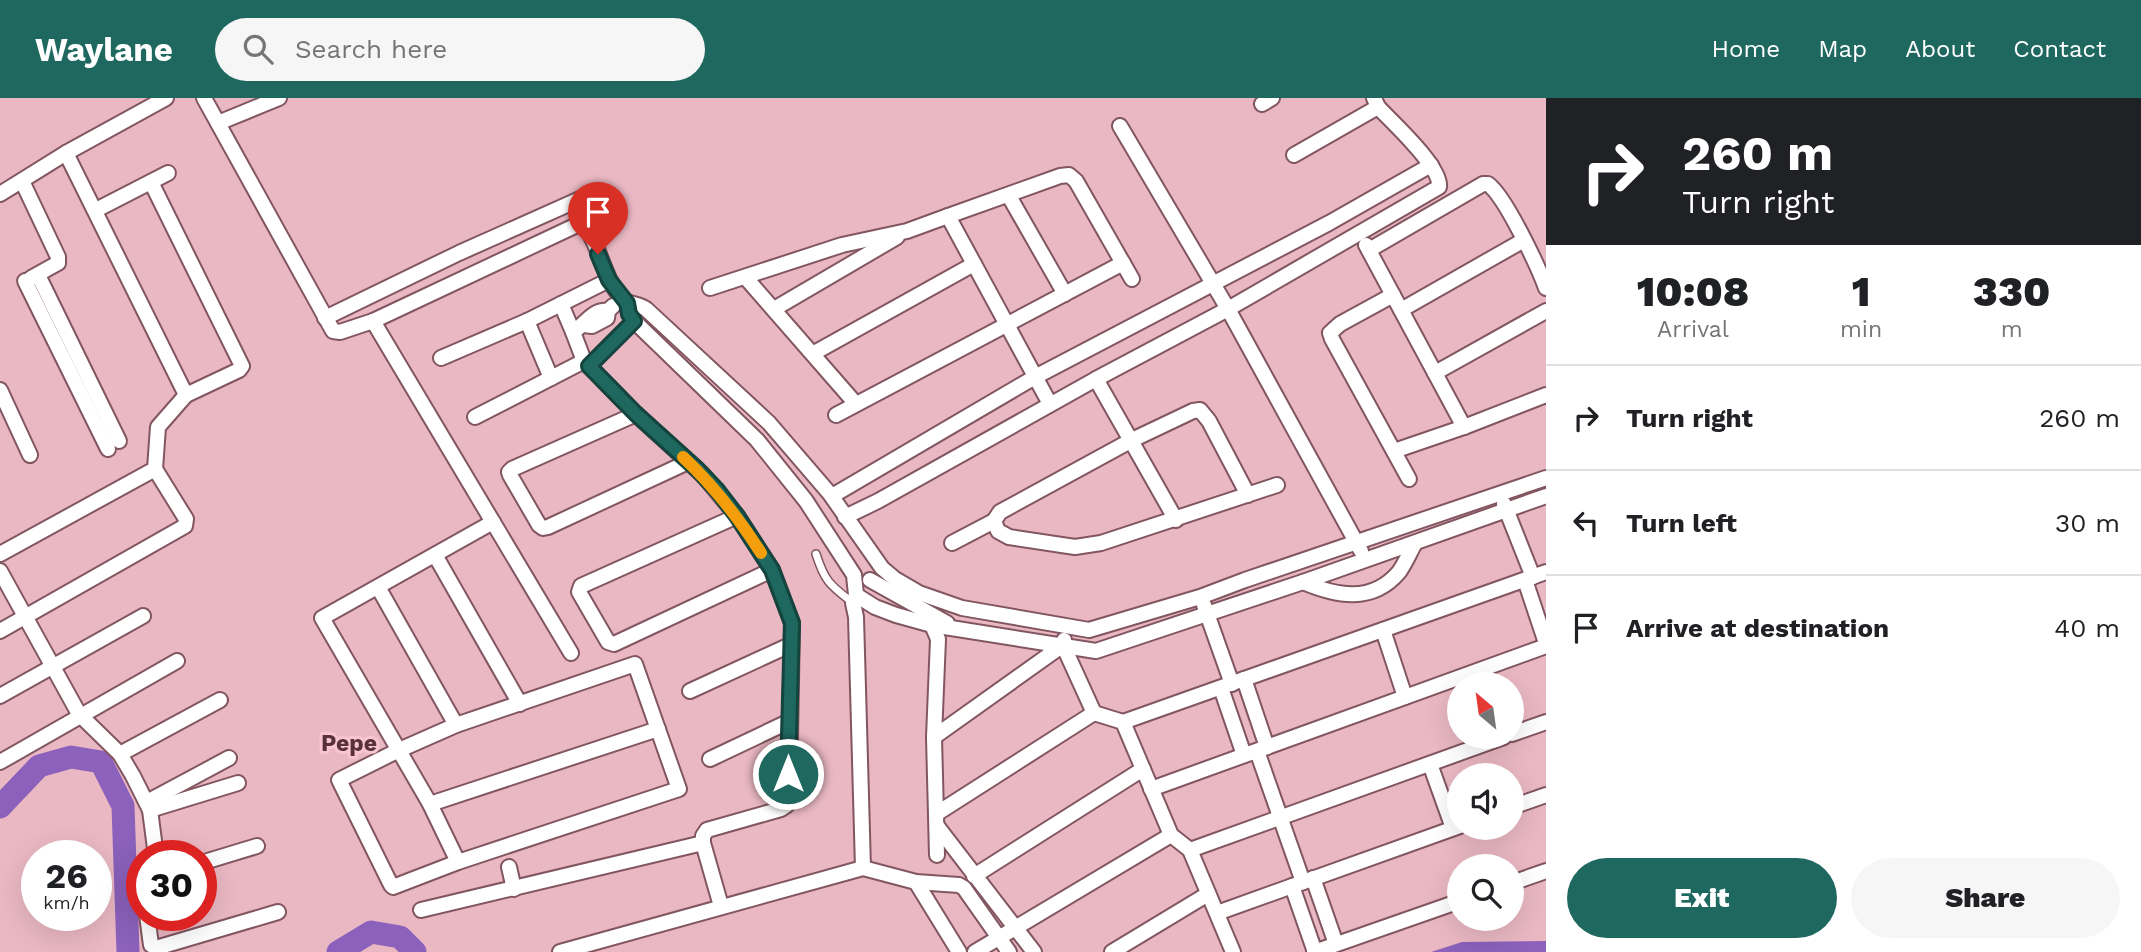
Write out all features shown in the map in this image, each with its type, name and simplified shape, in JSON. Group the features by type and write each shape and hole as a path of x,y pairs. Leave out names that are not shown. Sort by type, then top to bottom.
{"street":[{"path":"0,194 66,153 166,98"},
{"path":"204,98 331,329 336,333 373,321 579,224 587,228 609,280 624,300 634,321 757,440 806,501 853,575 863,867"},
{"path":"218,123 279,98"},
{"path":"845,517 1228,309 1440,187 1431,165 1376,102 1294,155"},
{"path":"1121,126 1228,309 1364,559"},
{"path":"66,153 186,395"},
{"path":"832,496 1035,377 1329,223 1431,165"},
{"path":"96,211 168,173"},
{"path":"710,288 842,245 907,231 1060,176 1073,177 1132,279"},
{"path":"22,181 58,257 55,266 27,280 110,440"},
{"path":"0,631 185,526 186,519 155,469 158,427 186,395 239,370 242,366 151,182"},
{"path":"1369,250 1483,184 1488,184 1497,192 1524,240 1546,288"},
{"path":"325,318 459,253 597,191"},
{"path":"1009,196 1065,295"},
{"path":"948,216 1050,404"},
{"path":"774,309 907,231"},
{"path":"1360,234 1464,427"},
{"path":"1401,310 1524,240"},
{"path":"836,415 1123,263"},
{"path":"814,353 974,264"},
{"path":"746,278 856,404"},
{"path":"441,358 527,321 609,280"},
{"path":"1393,295 1340,324 1330,333 1409,479"},
{"path":"578,329 592,327 607,318 608,311 624,300 639,304 769,423 832,496 884,570 919,593 962,608 1068,627 1089,630 1112,625 1546,478"},
{"path":"561,304 578,329 587,363 636,414 703,475 737,516 772,570 792,623 788,722 789,799 787,805 781,809 707,830 703,836 721,906"},
{"path":"1435,373 1546,311"},
{"path":"373,321 572,653"},
{"path":"527,321 551,378"},
{"path":"475,417 551,378 587,363 634,321"},
{"path":"1097,379 1177,520"},
{"path":"0,390 30,455"},
{"path":"1394,452 1546,395"},
{"path":"952,543 994,521 1000,512 1132,440 1193,411 1200,410 1209,421 1248,495"},
{"path":"636,414 509,472 543,528 688,462"},
{"path":"0,554 155,469"},
{"path":"994,521 998,531 1009,537 1075,548 1101,544 1277,485"},
{"path":"1151,789 1546,645 1535,576 1501,493"},
{"path":"855,599 932,625 1096,651 1303,582 1546,496"},
{"path":"737,516 581,586 579,592 608,642 614,644 772,570"},
{"path":"458,862 430,804 322,618 493,523"},
{"path":"1303,582 1342,595 1363,594 1382,585 1398,572 1415,543"},
{"path":"435,555 520,704"},
{"path":"855,599 870,580 884,570"},
{"path":"0,571 79,714 120,754 149,806 154,840"},
{"path":"1063,645 1094,713 1123,722 1535,576"},
{"path":"870,580 954,627"},
{"path":"378,587 456,726"},
{"path":"1200,597 1303,882 1323,950"},
{"path":"0,696 143,616"},
{"path":"932,625 938,639 934,737 937,855"},
{"path":"938,653 954,627"},
{"path":"934,737 1063,645 1068,627"},
{"path":"1383,630 1405,697"},
{"path":"690,691 790,645"},
{"path":"0,762 79,714 177,661"},
{"path":"635,664 680,789 458,862 393,887 339,780 456,726 520,704 635,664"},
{"path":"1232,683 1256,751"},
{"path":"120,754 220,700"},
{"path":"937,820 1094,713"},
{"path":"710,759 788,722"},
{"path":"1123,722 1171,835 1190,850 1233,952"},
{"path":"1524,730 1546,722"},
{"path":"430,804 658,729"},
{"path":"1190,850 1471,749"},
{"path":"226,760 232,785 149,806 226,760"},
{"path":"1430,764 1447,804"},
{"path":"974,876 1143,769"},
{"path":"1524,803 1546,795"},
{"path":"937,820 974,876 1034,952"},
{"path":"1217,913 1447,831"},
{"path":"975,952 1171,835"},
{"path":"421,911 703,843"},
{"path":"217,858 257,846"},
{"path":"509,867 514,889"},
{"path":"560,952 863,867 916,882 959,885 1009,952"},
{"path":"1524,879 1546,871"},
{"path":"916,882 959,952"},
{"path":"1303,882 1323,950"},
{"path":"1112,952 1208,894"},
{"path":"1323,950 1447,906"},
{"path":"217,930 278,912"},
{"path":"149,931 151,944 156,948 214,931"}],"lane":[{"path":"816,554 828,583 855,599"}],"shaded area":[{"path":"1546,941 1546,952 1431,952 1462,942"}],"waterway":[{"path":"0,807 39,766 71,757 101,762 123,806 128,952"},
{"path":"338,952 371,932 400,937 415,952"}],"slow traffic":[{"path":"683,457 717,490 761,553"}],"district":[{"name":"Pepe","path":"349,743"}],"route":[{"path":"598,254 609,280 627,303 629,314 634,321 589,366 717,490 772,570 783,597 792,623 788,774"}]}
